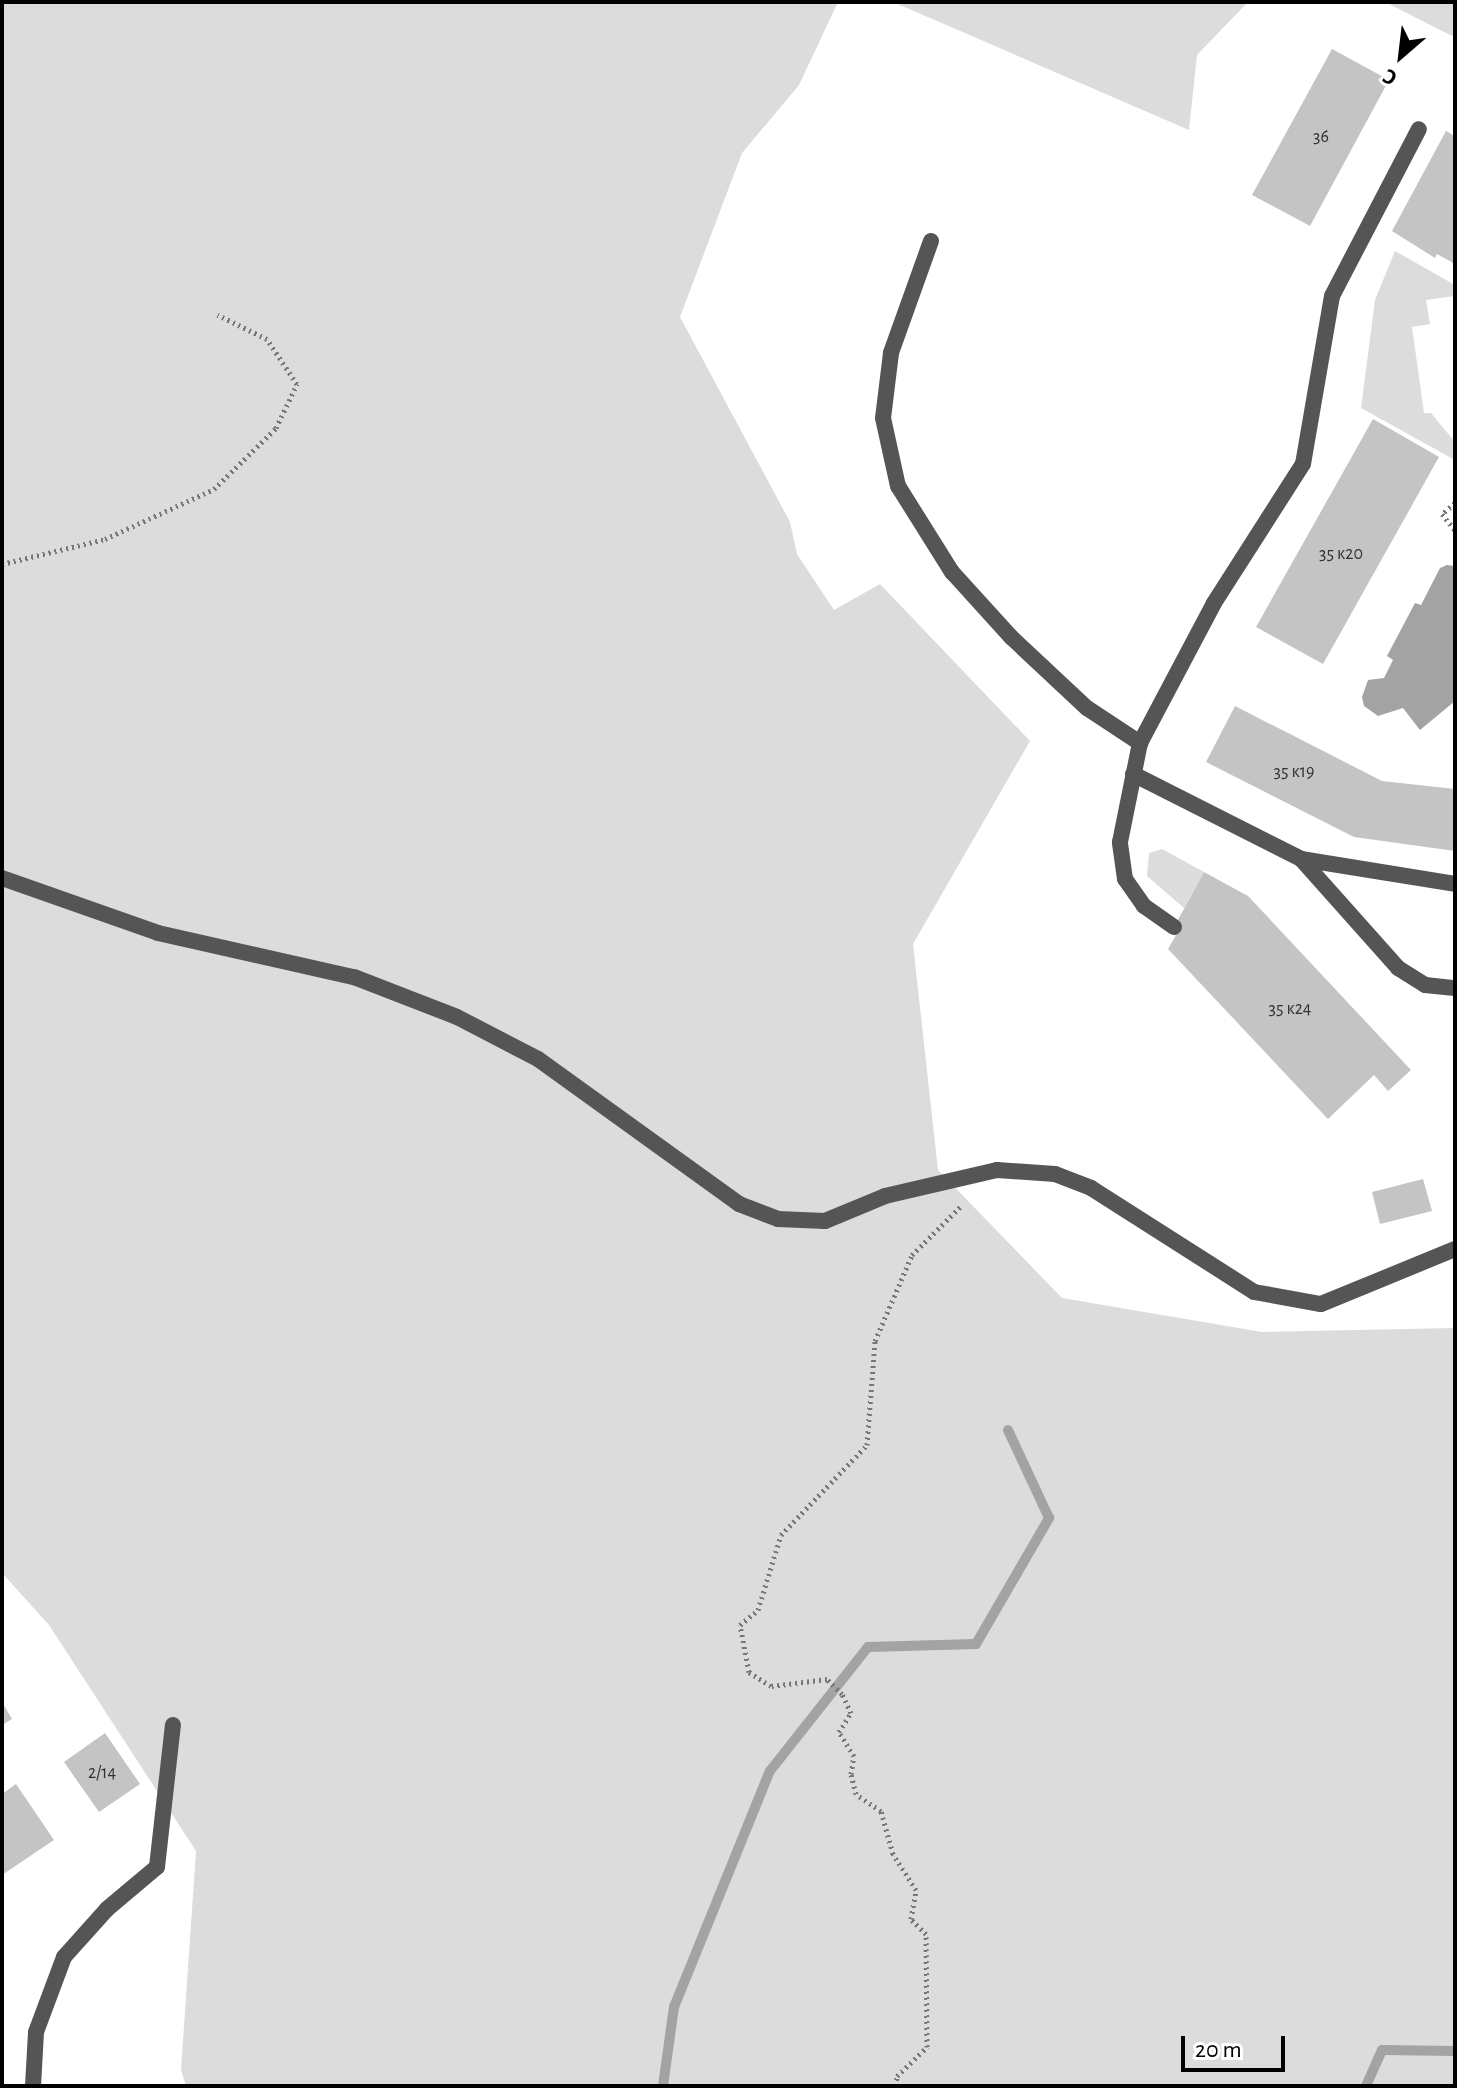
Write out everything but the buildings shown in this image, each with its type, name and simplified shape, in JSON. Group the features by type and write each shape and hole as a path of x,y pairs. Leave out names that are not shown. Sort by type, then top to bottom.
{"street":[{"path":"1174,927 1144,906 1125,879 1120,842 1140,743 1214,603 1303,464 1332,296 1419,129"},
{"path":"931,241 891,353 883,418 898,486 952,572 1011,637 1087,708 1140,743"},
{"path":"1133,774 1301,859 1455,884"},
{"path":"1301,859 1398,968 1425,985 1455,988"},
{"path":"2,878 158,933 354,977 457,1017 538,1059 739,1204 778,1219 825,1221 885,1196 997,1170 1055,1174 1091,1188 1254,1292 1321,1304 1455,1249"},
{"path":"33,2086 36,2032 64,1957 107,1909 157,1867 173,1725"}],"path":[{"path":"2,564 105,539 214,489 276,428 297,384 267,339 218,315"},
{"path":"1455,503 1442,514 1455,530"},
{"path":"896,2086 897,2076 927,2047 926,1934 911,1919 916,1890 893,1854 881,1811 856,1794 851,1774 854,1756 839,1732 851,1713 842,1694 827,1679 771,1686 749,1672 740,1625 758,1610 781,1535 867,1445 875,1341 912,1255 965,1202"}],"shaded area":[{"path":"2,2 838,2 799,85 742,153 680,317 790,522 797,554 834,610 880,584 1030,741 913,944 938,1170 1062,1298 1262,1332 1455,1328 1455,2086 186,2086 181,2070 196,1851 49,1625 2,1573"},
{"path":"893,2 1248,2 1197,55 1189,130"},
{"path":"1385,2 1455,2 1455,36 1450,35"},
{"path":"1395,251 1455,285 1455,296 1426,300 1430,324 1412,327 1424,413 1431,413 1455,442 1453,459 1361,408 1375,300"},
{"path":"1455,566 1455,701 1420,730 1403,708 1378,716 1364,706 1362,697 1368,680 1384,678 1393,660 1387,656 1415,603 1421,605 1440,568"},
{"path":"1162,849 1204,872 1184,908 1147,876 1149,853"}],"waterway":[{"path":"663,2086 674,2007 770,1771 868,1647 976,1644 1049,1518 1008,1430"},
{"path":"1366,2086 1382,2050 1455,2051"}]}
